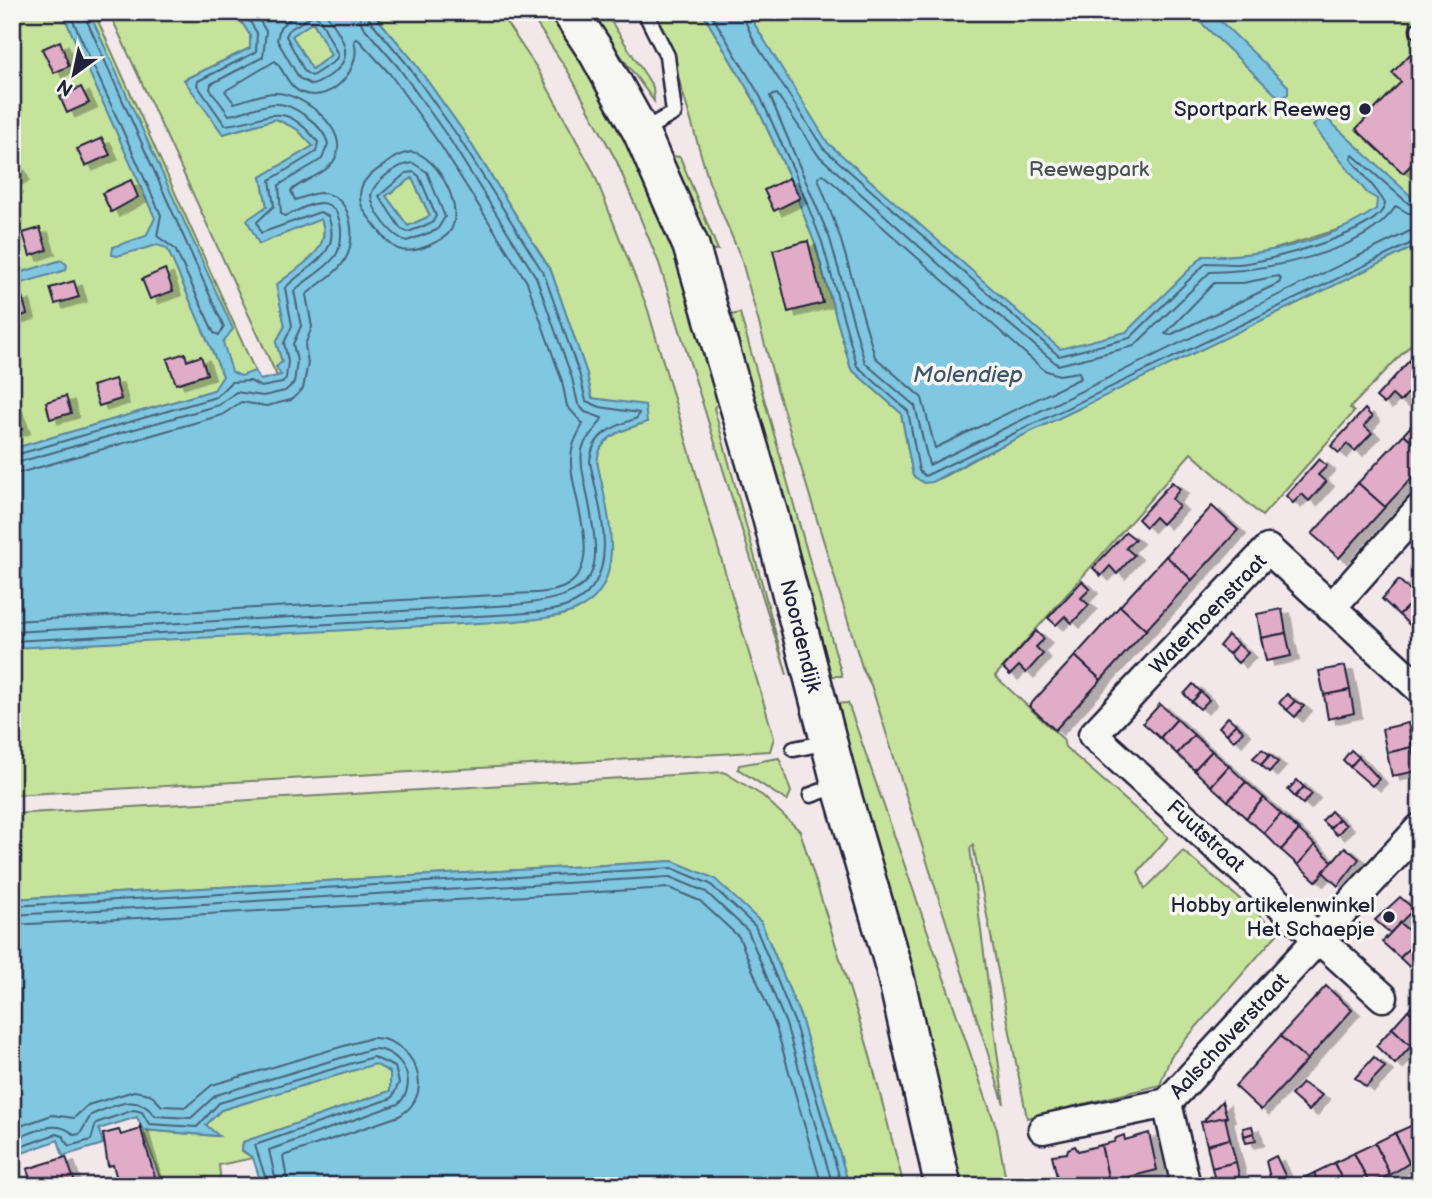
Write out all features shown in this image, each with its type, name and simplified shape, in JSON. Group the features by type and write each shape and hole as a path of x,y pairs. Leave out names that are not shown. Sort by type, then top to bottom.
{"street":[{"name":"Noordendijk","path":"570,12 641,132 691,246 770,515 829,742 826,790 894,969 943,1186"},
{"path":"1331,608 1420,508"},
{"name":"Waterhoenstraat","path":"1093,735 1268,549 1420,689"},
{"name":"Fuutstraat","path":"1093,735 1319,938"},
{"name":"Aalscholverstraat","path":"1043,1129 1142,1106 1167,1103 1420,828"},
{"path":"1319,938 1383,997"},
{"path":"1167,1103 1186,1186"}],"lane":[{"path":"641,132 674,113 667,56 645,12"},
{"path":"794,749 829,742"}],"green space":[{"path":"12,12 94,12 255,371 214,390 12,449"},
{"path":"109,12 235,12 250,35 250,48 185,79 223,134 276,119 297,129 313,146 261,177 267,206 259,244 321,218 323,230 322,240 312,257 277,285 285,326 276,342 282,362 281,375 277,376"},
{"path":"372,12 499,12 537,68 593,171 647,307 774,738 770,751 12,795 12,648 559,616 577,610 611,550 597,461 599,452 614,434 646,422 592,398 587,374 551,271 463,131 411,58"},
{"path":"529,12 554,12 588,66 647,181 672,240 721,399 714,408 787,675 659,263 617,162 569,73"},
{"path":"589,12 605,12 653,87 654,101"},
{"path":"651,12 702,12 754,100 788,174 815,244 851,369 901,413 913,476 921,479 944,476 974,459 1420,244 1420,335 1350,408 1354,412 1262,516 1191,453 995,676 1063,739 1065,747 1168,837 1138,872 1145,889 1183,851 1279,932 1171,1056 1160,1085 1027,1118 973,845 970,848 1004,1104 871,685 863,670 777,389 741,258 709,182 677,73"},
{"name":"Reewegpark","path":"739,12 1190,12 1277,95 1210,12 1420,12 1420,197 1395,212 1269,251 1133,336 1061,355 808,132"},
{"path":"313,21 331,55 312,70 292,36"},
{"path":"671,156 680,157 718,250 709,250"},
{"path":"412,178 430,216 408,226 386,196"},
{"path":"740,313 842,676 831,676 727,316"},
{"path":"848,703 997,1130 1007,1186 955,1186 834,704"},
{"path":"779,758 791,792 787,801 738,769 739,765"},
{"path":"724,772 763,796 800,831 868,1048 904,1186 849,1186 801,1018 761,922 673,861 12,899 12,814"},
{"path":"375,1064 390,1072 390,1091 243,1142 242,1151 253,1158 219,1165 221,1184 163,1186 143,1130 216,1136 206,1125 221,1110"}],"water":[{"path":"62,12 89,12 233,329 223,342 232,372 241,376 255,371 260,380 281,375 276,367 282,362 276,342 285,326 276,285 312,257 323,240 324,230 321,219 259,244 247,220 267,206 261,177 313,146 297,129 276,119 223,134 184,80 250,48 250,35 235,12 372,12 411,58 463,131 551,271 587,374 592,398 645,405 647,422 615,434 599,452 597,461 606,501 611,545 610,566 604,584 592,600 567,613 516,621 12,648 12,449 214,390 223,376 167,248 157,245 112,255 113,247 146,236 155,218","holes":["313,22 331,55 312,69 292,36","412,178 430,216 408,226 386,196"]},
{"name":"Molendiep","path":"702,12 747,12 828,143 1060,349 1126,332 1203,256 1247,254 1316,239 1358,221 1376,209 1377,199 1367,193 1313,126 1323,115 1413,198 1420,197 1420,244 974,459 932,482 924,483 913,476 901,413 851,369 815,244 788,174 754,100"},
{"path":"1190,12 1211,12 1288,86 1288,94 1283,97 1275,94"},
{"path":"62,260 67,265 66,270 12,286 12,275"},
{"path":"673,861 714,878 761,922 801,1018 849,1186 262,1186 253,1158 242,1150 243,1142 390,1091 390,1072 375,1064 221,1110 206,1125 219,1136 143,1130 137,1117 99,1129 103,1144 63,1156 58,1140 17,1155 15,1167 12,1168 12,899"}],"building":[{"path":"60,41 69,66 54,73 42,49"},
{"path":"1420,44 1420,156 1403,173 1356,129 1401,82 1392,73"},
{"path":"81,87 89,103 67,113 60,97"},
{"path":"102,138 110,155 85,166 77,149"},
{"path":"17,166 21,176 12,181 12,168"},
{"path":"789,178 800,198 774,211 764,190"},
{"path":"131,180 138,197 111,212 102,193"},
{"path":"40,228 47,250 30,256 23,233"},
{"path":"808,241 823,303 788,312 773,250"},
{"path":"165,269 173,291 150,299 142,279"},
{"path":"74,281 79,297 55,304 50,288"},
{"path":"22,296 27,314 12,319 12,299"},
{"path":"185,353 187,361 201,356 207,374 176,384 167,359"},
{"path":"1410,360 1418,367 1409,376 1417,383 1400,402 1392,395 1384,404 1376,397"},
{"path":"115,379 121,399 99,406 92,386"},
{"path":"66,396 71,413 50,419 46,402"},
{"path":"12,401 22,429 12,432"},
{"path":"1365,409 1372,417 1364,426 1372,433 1355,451 1347,444 1339,453 1331,446"},
{"path":"1420,416 1420,449 1404,434"},
{"path":"1404,434 1420,449 1420,469 1385,507 1358,483"},
{"path":"1319,459 1327,466 1318,475 1326,482 1309,501 1302,494 1293,503 1286,496"},
{"path":"1172,482 1180,489 1172,499 1179,506 1162,524 1155,517 1146,527 1138,519"},
{"path":"1358,483 1385,507 1339,558 1312,534"},
{"path":"1212,506 1238,530 1192,580 1166,556"},
{"path":"1126,532 1135,539 1126,548 1134,555 1117,574 1110,566 1101,576 1093,568"},
{"path":"1166,556 1192,580 1146,630 1120,606"},
{"path":"1399,580 1417,597 1399,615 1382,599"},
{"path":"1082,581 1090,589 1081,598 1089,605 1072,623 1065,616 1056,625 1048,618"},
{"path":"1417,597 1420,599 1420,628 1416,631 1399,615"},
{"path":"1120,606 1146,630 1101,680 1075,656"},
{"path":"1282,609 1286,633 1261,638 1257,614"},
{"path":"1036,631 1044,639 1036,647 1043,654 1026,673 1019,666 1010,675 1003,668"},
{"path":"1286,633 1291,656 1266,661 1261,638"},
{"path":"1228,635 1238,644 1229,654 1219,646"},
{"path":"1238,644 1248,653 1238,663 1229,654"},
{"path":"1075,656 1101,680 1055,730 1029,706"},
{"path":"1345,666 1350,690 1324,695 1319,671"},
{"path":"1193,684 1201,692 1192,702 1184,694"},
{"path":"1350,690 1354,713 1328,719 1324,695"},
{"path":"1201,692 1209,700 1200,709 1192,702"},
{"path":"1287,694 1295,701 1287,710 1279,703"},
{"path":"1295,701 1304,706 1295,717 1287,710"},
{"path":"1160,704 1177,719 1160,738 1143,723"},
{"path":"1228,717 1236,724 1227,734 1219,727"},
{"path":"1177,719 1194,735 1177,754 1160,738"},
{"path":"1408,723 1412,747 1387,753 1382,729"},
{"path":"1236,724 1243,731 1234,741 1227,734"},
{"path":"1194,735 1212,751 1194,770 1177,754"},
{"path":"1412,747 1417,771 1392,776 1387,753"},
{"path":"1262,749 1270,755 1261,765 1253,758"},
{"path":"1351,750 1359,757 1350,767 1343,760"},
{"path":"1212,751 1229,766 1211,786 1194,770"},
{"path":"1270,755 1278,762 1269,772 1261,765"},
{"path":"1359,757 1379,779 1372,786 1350,767"},
{"path":"1229,766 1246,782 1228,801 1211,786"},
{"path":"1297,780 1304,787 1295,797 1288,790"},
{"path":"1246,782 1264,798 1246,818 1228,801"},
{"path":"1304,787 1312,794 1303,804 1295,797"},
{"path":"1264,798 1281,814 1264,833 1246,818"},
{"path":"1331,811 1339,819 1330,828 1322,821"},
{"path":"1281,814 1299,830 1281,850 1264,833"},
{"path":"1339,819 1346,825 1337,835 1330,828"},
{"path":"1299,830 1315,845 1298,865 1281,850"},
{"path":"1315,845 1333,862 1316,881 1298,865"},
{"path":"1345,847 1359,859 1338,886 1323,872"},
{"path":"1420,883 1420,903 1410,894"},
{"path":"1400,897 1414,909 1390,933 1375,920"},
{"path":"1400,923 1418,939 1400,958 1382,942"},
{"path":"1418,939 1420,971 1417,974 1400,958"},
{"path":"1326,986 1352,1010 1307,1060 1280,1036"},
{"path":"1420,998 1420,1021 1408,1010"},
{"path":"1408,1010 1420,1021 1420,1036 1411,1046 1392,1028"},
{"path":"1392,1028 1411,1046 1395,1064 1376,1046"},
{"path":"1280,1036 1307,1060 1261,1110 1235,1086"},
{"path":"1374,1057 1385,1067 1366,1087 1355,1078"},
{"path":"1302,1083 1322,1095 1309,1111 1291,1095"},
{"path":"1222,1101 1227,1117 1205,1122 1205,1119"},
{"path":"1225,1117 1230,1139 1207,1145 1201,1122"},
{"path":"1415,1124 1420,1133 1420,1158 1409,1163 1395,1133"},
{"path":"140,1126 157,1184 119,1186 113,1165 108,1166 103,1134 119,1130 121,1135 138,1130"},
{"path":"1252,1126 1254,1133 1244,1136 1243,1128"},
{"path":"1149,1133 1157,1170 1109,1182 1101,1145 1114,1142 1116,1138 1124,1135 1125,1140"},
{"path":"1254,1133 1256,1141 1246,1143 1244,1136"},
{"path":"1395,1133 1409,1163 1390,1175 1375,1143"},
{"path":"1230,1139 1236,1162 1212,1168 1207,1145"},
{"path":"1375,1143 1390,1175 1369,1183 1354,1153"},
{"path":"1101,1145 1109,1182 1091,1186 1059,1186 1052,1155 1067,1153 1068,1149 1075,1146 1078,1151"},
{"path":"1354,1153 1369,1183 1345,1186 1334,1163"},
{"path":"1276,1156 1290,1186 1272,1186 1266,1161"},
{"path":"66,1157 76,1186 32,1186 27,1169"},
{"path":"1236,1162 1241,1184 1216,1186 1212,1168"},
{"path":"1334,1163 1345,1186 1320,1186 1314,1173"},
{"path":"1314,1173 1320,1186 1295,1186 1293,1183"}],"place":[{"name":"Sportpark Reeweg","path":"1365,109"},
{"name":"Hobby artikelenwinkel Het Schaepje","path":"1389,917"}]}
